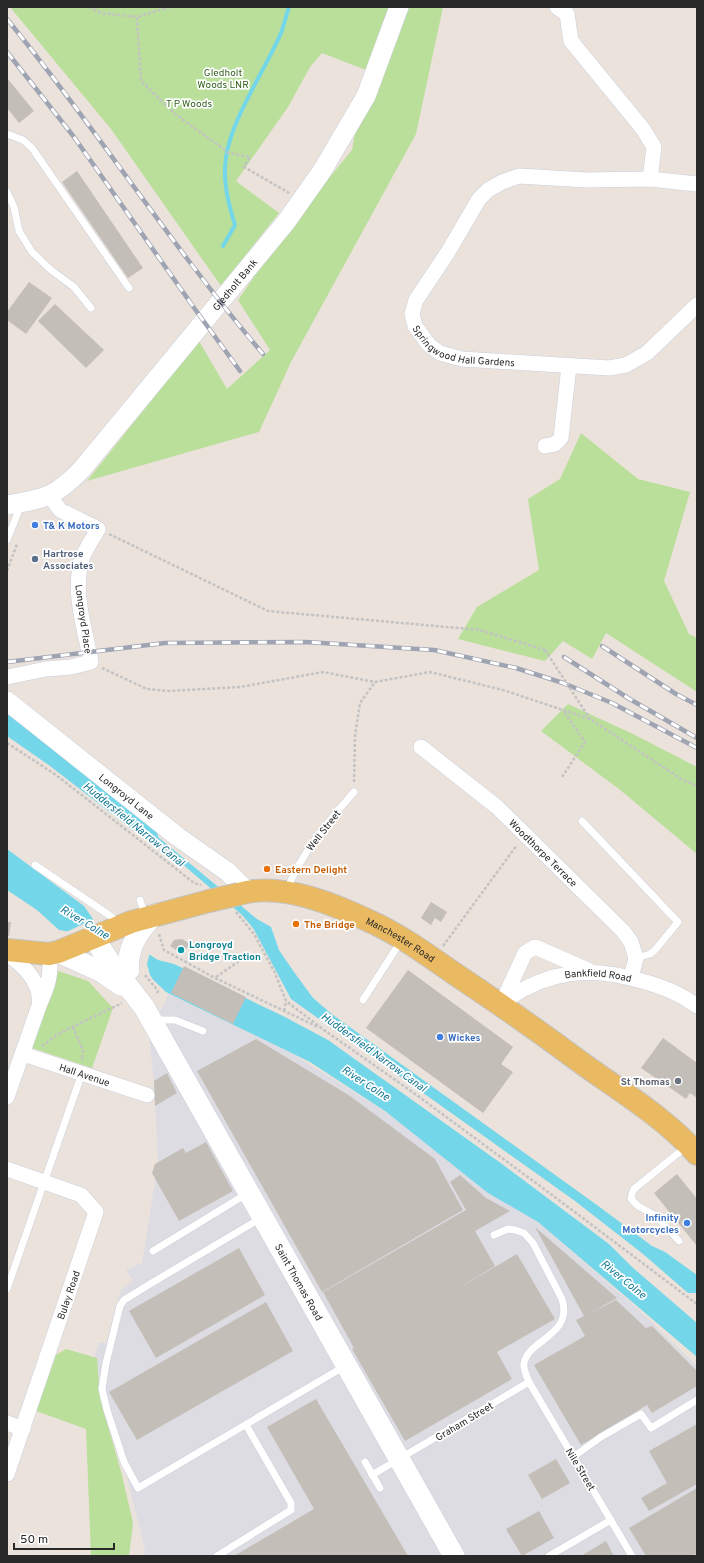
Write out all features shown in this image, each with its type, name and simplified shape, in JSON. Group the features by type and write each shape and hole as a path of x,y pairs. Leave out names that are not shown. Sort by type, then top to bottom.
{"main road":[{"name":"Manchester Road","path":"7,950 54,953 110,934 147,911 209,901 243,893 286,892 315,899 342,908 369,920 434,959 501,1004 661,1120 693,1149"},
{"name":"Saint Thomas Road","path":"110,934 107,958 147,1000"},
{"name":"Saint Thomas Road","path":"110,934 147,1000 248,1193 454,1556"},
{"path":"110,934 128,961 129,970"},
{"path":"54,953 102,972 147,1000"}],"street":[{"name":"Gledholt Bank","path":"14,504 50,496 66,486 82,469 286,222 322,171 366,96 399,7"},
{"path":"562,10 571,41 643,129 654,147 650,179"},
{"name":"Springwood Hall Gardens","path":"697,184 650,179 586,180 519,176 502,182 488,190 479,199 448,252 416,300 412,314 415,326 429,345 440,353 462,359 608,368 626,365 647,353 697,305"},
{"path":"545,446 555,444 561,438 569,366"},
{"path":"50,496 60,510 98,529"},
{"name":"Longroyd Place","path":"7,677 46,669 71,667 91,662 78,591 83,556 98,529"},
{"name":"Longroyd Lane","path":"7,701 178,837 228,872 243,893"},
{"name":"Woodthorpe Terrace","path":"421,747 484,795 525,833 623,931 631,942 636,958"},
{"path":"501,1004 525,953 535,947 592,972"},
{"path":"7,1097 28,1056 40,1003 46,989 54,953"},
{"path":"7,954 20,964 30,976 38,990 40,1003"},
{"path":"631,978 636,958"},
{"name":"Bankfield Road","path":"501,1004 525,988 541,982 572,973 592,972 631,978 666,987 697,1006"},
{"name":"Hall Avenue","path":"28,1056 147,1095"},
{"name":"Bulay Road","path":"7,1169 81,1195 96,1212 7,1474"},
{"path":"7,1423 23,1429"}],"lane":[{"path":"7,134 23,140 32,148 129,288"},
{"path":"7,192 14,207 19,231 32,252 51,270 74,288 91,308"},
{"path":"7,540 14,504"},
{"name":"Well Street","path":"286,892 292,876 307,849 354,792"},
{"path":"582,821 678,922 655,950 650,954 636,958"},
{"path":"35,865 110,915 110,934"},
{"path":"363,1000 403,940"},
{"path":"147,1000 175,1020 203,1031"},
{"path":"7,1289 82,1073"},
{"path":"679,1241 656,1216 638,1206 631,1199 634,1189 693,1149"},
{"path":"153,1251 248,1193"},
{"path":"262,1218 124,1300 120,1306 106,1362 102,1389 107,1410 124,1462 138,1488 346,1366"},
{"name":"Nile Street","path":"494,1235 508,1229 524,1233 533,1243 562,1299 565,1307 563,1318 555,1330 526,1357 523,1365 529,1382 632,1556"},
{"name":"Graham Street","path":"372,1475 529,1382"},
{"path":"573,1456 601,1437 641,1414 651,1428 697,1400"},
{"path":"217,1556 291,1510 291,1503 246,1425"},
{"path":"365,1462 380,1488"},
{"path":"549,1556 611,1520"}],"path":[{"path":"89,7 101,13 137,17 170,7"},
{"path":"137,17 141,81 175,114 229,153 250,157 244,167 301,201"},
{"path":"98,529 268,611 482,630 545,650 590,719"},
{"path":"91,662 119,677 147,689 169,690 240,687 323,672 375,682 430,672 503,690 590,719 681,779 697,786"},
{"path":"354,792 355,736 360,703 375,682"},
{"path":"562,710 585,742 562,777"},
{"path":"7,743 56,774 174,867"},
{"path":"434,959 525,833"},
{"path":"254,934 275,972 286,1001 472,1136 697,1304"},
{"path":"164,950 215,978 324,1030"},
{"path":"215,978 242,959"},
{"path":"28,1056 58,1034 147,1000"},
{"path":"284,1011 286,1001"},
{"path":"73,1027 83,1051 82,1073"}],"shaded area":[{"path":"169,993 288,1051 378,1107 545,1228 638,1309 697,1366 697,1556 144,1556 145,1550 118,1439 99,1375 90,1371 99,1342 106,1343 121,1290 133,1280 126,1270 142,1263 158,1163 154,1081 149,1036"}],"green space":[{"path":"10,7 443,7 416,134 291,362 259,432 87,481 199,341 227,389 270,350 238,300 285,232 352,150 366,70 322,53 310,67 288,107 236,181 279,213 221,286 111,129"},
{"path":"581,433 638,479 690,492 664,581 689,634 697,638 697,692 606,633 592,659 563,641 545,661 458,639 477,607 539,570 528,499 560,479"},
{"path":"568,704 633,734 697,767 697,854 619,789 541,731"},
{"path":"58,971 88,981 113,1008 92,1068 32,1048"},
{"path":"66,1349 97,1358 100,1398 122,1475 133,1523 129,1556 91,1556 86,1429 36,1411 56,1355"}],"water":[{"name":"Huddersfield Narrow Canal","path":"7,714 68,760 157,831 158,837 257,919 271,927 279,950 294,972 313,998 333,1015 652,1246 665,1252 697,1275 697,1293 688,1293 643,1254 575,1201 291,999 253,928 242,915 153,839 146,840 50,766 7,736"},
{"name":"River Colne","path":"7,849 84,906 93,919 158,960 174,964 283,1016 328,1040 502,1164 609,1244 632,1267 697,1323 697,1357 538,1222 488,1193 385,1111 310,1062 166,992 127,958 71,932 59,930 37,910 7,890"}],"pier":[{"path":"96,918 150,952 147,964 150,975 157,986 126,960 70,933 64,933"}],"building":[{"path":"7,78 34,111 19,123 7,108"},
{"path":"77,171 143,268 128,278 62,182"},
{"path":"29,282 52,298 26,334 7,320 7,312"},
{"path":"55,304 104,350 86,368 38,321"},
{"path":"431,902 447,912 441,922 435,918 431,925 421,918"},
{"path":"7,922 11,922 9,936 7,936"},
{"name":"Longroyd Bridge Traction","path":"182,939 190,944 182,954 170,946 174,940"},
{"path":"184,966 246,997 233,1024 171,993"},
{"name":"Wickes","path":"408,970 513,1047 501,1064 513,1072 483,1113 366,1028"},
{"name":"St Thomas","path":"663,1038 697,1063 697,1098 690,1093 686,1099 641,1068"},
{"path":"256,1039 350,1096 435,1159 463,1210 322,1292 197,1071"},
{"path":"167,1073 177,1093 155,1106 154,1081"},
{"path":"206,1142 233,1191 179,1221 152,1173 155,1164 183,1148 186,1153"},
{"name":"Infinity Motorcycles","path":"677,1174 697,1199 697,1246 654,1193"},
{"path":"460,1175 486,1198 510,1211 475,1231 495,1266 452,1292 517,1254 555,1319 497,1352 512,1379 405,1441 352,1349 354,1348 323,1292 466,1210 450,1182"},
{"path":"535,1227 617,1298 588,1314 616,1300 646,1328 652,1326 697,1371 697,1386 652,1413 647,1405 581,1445 534,1365 585,1336 576,1320 584,1316"},
{"path":"239,1248 265,1295 156,1358 129,1311"},
{"path":"266,1302 293,1351 137,1440 109,1392"},
{"path":"316,1399 408,1556 234,1556 314,1509 267,1427"},
{"path":"697,1424 697,1484 649,1511 641,1498 667,1483 649,1451"},
{"path":"556,1459 570,1483 542,1499 528,1475"},
{"path":"697,1488 697,1553 693,1556 646,1556 629,1528"},
{"path":"539,1511 554,1538 522,1556 506,1529"},
{"path":"606,1541 614,1556 581,1556"}],"waterway":[{"path":"223,246 235,225 225,182 227,151 232,134 247,99 281,33 289,7"}],"railway":[{"path":"7,19 72,102 197,272 263,354"},
{"path":"7,52 74,137 240,371"},
{"path":"7,662 165,643 306,642 434,650 516,668 563,683 612,703 697,748"},
{"path":"602,646 676,694 697,705"},
{"path":"564,657 628,698 697,738"}],"place":[{"name":"T& K Motors","path":"35,525"},
{"name":"Hartrose Associates","path":"35,559"},
{"name":"Eastern Delight","path":"267,869"},
{"name":"The Bridge","path":"296,924"},
{"name":"Longroyd Bridge Traction","path":"181,950"},
{"name":"Wickes","path":"440,1037"},
{"name":"St Thomas","path":"678,1081"},
{"name":"Infinity Motorcycles","path":"687,1223"}],"park label":[{"name":"Gledholt Woods LNR","path":"223,78"},
{"name":"T P Woods","path":"189,103"}]}
